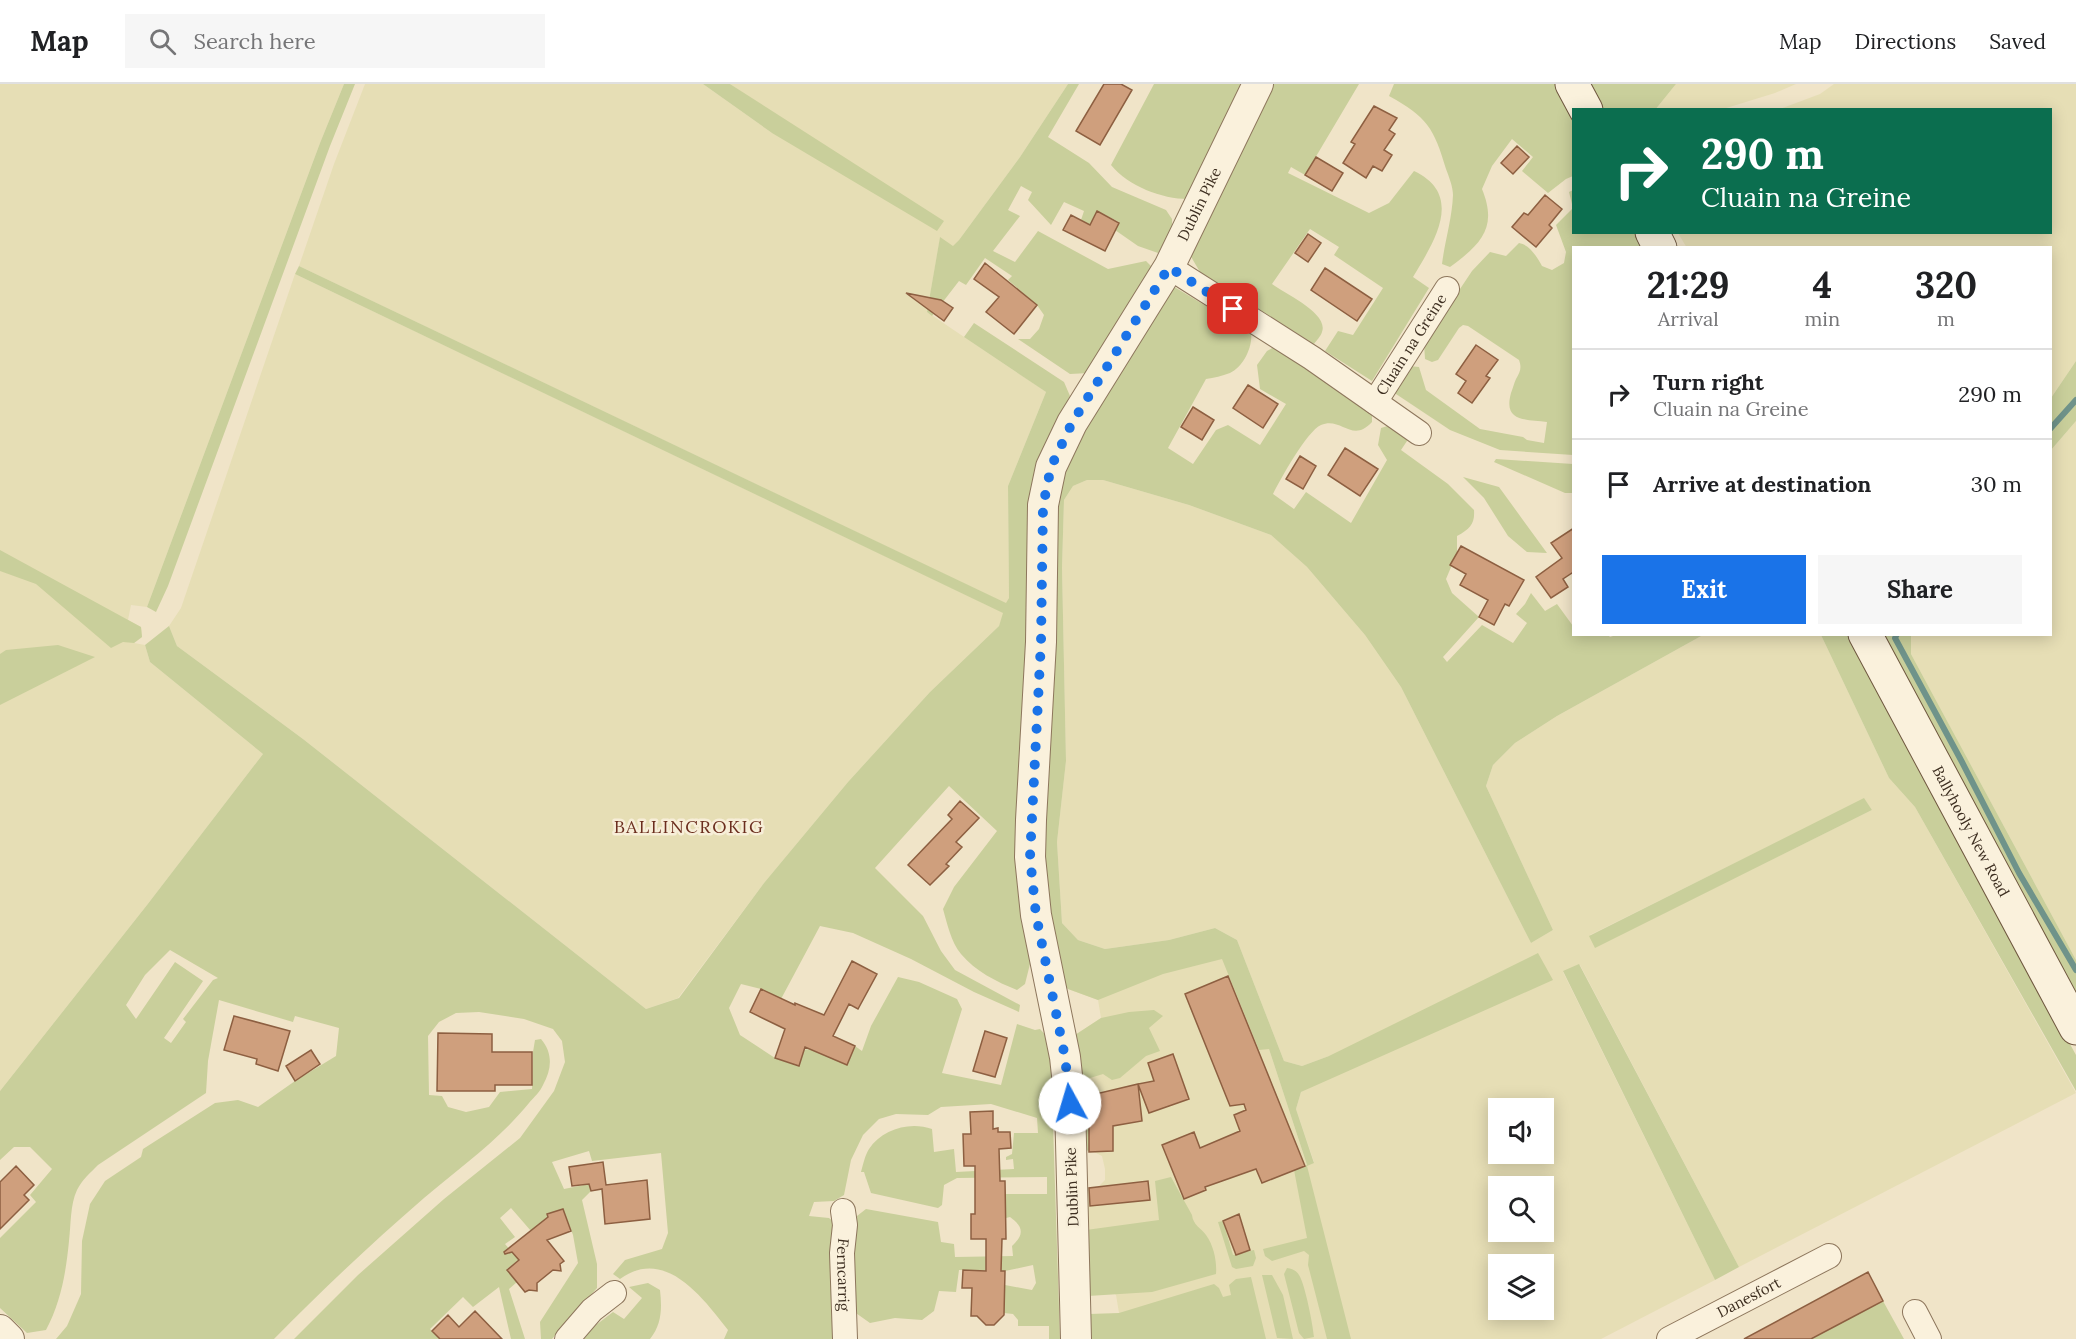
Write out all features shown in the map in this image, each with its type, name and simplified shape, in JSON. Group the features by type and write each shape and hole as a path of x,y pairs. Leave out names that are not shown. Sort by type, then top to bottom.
{"main road":[{"path":"1572,84 1585,108"},
{"name":"Ballyhooly New Road","path":"1866,636 2076,1028"}],"street":[{"name":"Dublin Pike","path":"1076,1339 1070,1103 1065,1057 1036,915 1030,857 1042,631 1043,506 1051,467 1072,423 1169,267 1258,84"},
{"name":"Cluain na Greine","path":"1169,267 1312,358 1419,433"},
{"name":"Cluain na Greine","path":"1375,402 1447,289"},
{"name":"Ferncarrig","path":"843,1211 845,1339"},
{"name":"Danesfort","path":"1669,1339 1829,1256"},
{"path":"567,1339 592,1310 614,1293"},
{"path":"1915,1312 1929,1339"},
{"path":"0,1330 9,1339"}],"shaded area":[{"path":"0,84 344,84 147,607 131,605 128,620 141,627 142,637 134,643 145,645 150,662 263,754 0,1091"},
{"path":"365,84 703,84 772,133 783,120 730,84 1068,84 1020,157 959,240 953,247 940,238 927,312 1046,392 1008,486 1009,598 1007,604 299,266 334,164"},
{"path":"1676,84 1796,84 1726,108 1657,108"},
{"path":"1834,84 2076,84 2076,361 2052,397 2052,246 1686,246 1679,234 2052,234 2052,108 1783,108 1820,94"},
{"path":"295,274 1004,613 999,626 930,692 848,782 764,883 678,998 646,1009 303,739 177,646 169,626 181,608"},
{"path":"2076,421 2076,960 1911,654 1911,636 2052,636 2052,449"},
{"path":"1087,480 1103,480 1189,505 1271,535 1307,567 1365,635 1401,687 1531,943 1553,930 1486,786 1493,765 1515,743 1557,716 1701,636 1821,636 1889,778 1915,807 2076,1093 1739,1267 1580,965 1563,972 1715,1280 1601,1339 1091,1339 1095,1338 1119,1313 1116,1295 1091,1270 1085,1188 1098,1187 1105,1180 1105,1169 1102,1156 1089,1152 1085,1148 1075,1035 1101,1018 1098,1000 1068,989 1224,947 1269,1049 1307,1165 1314,1162 1296,1109 1301,1092 1316,1084 1329,1056 1302,1066 1284,1061 1237,940 1215,928 1169,940 1105,949 1078,940 1062,923 1057,842 1066,761 1062,568 1064,500 1073,486","holes":["1864,799 1872,810 1595,947 1590,935"]}],"green space":[{"path":"344,84 355,84 168,586 156,612 147,607"},
{"path":"703,84 730,84 944,221 937,231 772,133"},
{"path":"1068,84 1079,84 1048,137 1089,163 1112,187 1166,210 1172,219 1172,228 1158,253 1138,246 1115,230 1119,222 1097,211 1090,225 1081,220 1084,211 1064,202 1051,225 1028,200 1032,192 1021,186 1008,210 1020,216 993,251 1015,262 1038,231 1108,269 1146,261 1153,268 1089,373 1070,374 1018,339 1030,339 1039,329 1044,315 1037,305 1008,280 1012,276 985,258 966,285 959,281 932,316 927,312 940,237 953,246 959,240 1020,157"},
{"path":"1154,84 1248,84 1188,199 1167,197 1146,190 1127,179 1111,165"},
{"path":"1268,84 1359,84 1305,175 1291,167 1288,173 1369,213 1389,203 1414,171 1429,181 1438,193 1442,206 1436,234 1413,277 1429,288 1372,381 1325,351 1338,331 1353,335 1383,288 1334,255 1339,247 1310,229 1272,284 1313,311 1319,318 1322,332 1314,344 1200,272 1190,255"},
{"path":"1394,84 1557,84 1572,111 1572,176 1548,193 1522,171 1533,157 1512,139 1492,166 1482,189 1488,214 1484,234 1470,251 1450,267 1442,264 1450,221 1452,185 1433,133 1412,110 1389,96"},
{"path":"1585,84 1676,84 1657,108 1598,108"},
{"path":"1572,209 1572,234 1638,234 1644,246 1572,246 1572,455 1500,450 1450,430 1393,392 1409,366 1419,367 1426,390 1480,429 1544,443 1547,422 1518,417 1510,409 1511,393 1520,370 1519,360 1468,326 1463,325 1438,360 1432,362 1425,359 1424,343 1472,271 1490,252 1506,256 1519,243 1530,249 1542,266 1552,270 1564,263 1566,252 1556,225"},
{"path":"299,266 1006,603 1009,598 1008,486 1046,392 964,337 974,323 1064,382 1070,396 1051,433 1024,908 1030,964 1025,984 1017,990 987,975 967,960 952,938 943,909 954,887 997,831 949,786 875,868 923,916 941,951 955,970 1020,1005 1019,1012 853,933 820,926 781,999 761,989 741,984 729,1008 740,1035 775,1058 798,1066 804,1050 810,1049 847,1065 855,1046 862,1051 871,1026 898,977 919,982 957,999 962,1009 942,1073 1001,1085 1017,1024 1035,1030 1040,1029 1050,1040 1058,1091 1052,1094 1060,1339 1049,1339 1049,1326 1018,1326 1018,1320 1013,1314 1004,1313 1005,1285 1032,1290 1036,1283 1033,1265 1005,1271 959,1270 956,1292 939,1291 934,1311 922,1320 895,1318 870,1323 853,1311 851,1262 857,1216 866,1209 938,1222 941,1242 954,1244 955,1257 1013,1256 1012,1246 1019,1238 1021,1231 1015,1221 1010,1217 1006,1218 1005,1194 1047,1194 1047,1177 957,1178 944,1185 942,1205 938,1208 871,1193 864,1172 861,1172 868,1151 881,1136 897,1128 915,1126 932,1129 934,1152 954,1149 956,1172 1014,1169 1013,1159 1006,1160 1006,1157 1012,1154 1014,1133 1038,1133 1037,1118 991,1104 941,1107 928,1115 896,1114 879,1119 863,1135 851,1160 844,1195 834,1201 814,1202 809,1216 829,1218 836,1224 837,1339 724,1339 728,1330 707,1304 682,1280 667,1272 652,1269 637,1270 620,1279 613,1274 625,1260 662,1249 668,1233 661,1153 592,1161 589,1151 552,1162 564,1189 589,1184 591,1191 582,1200 597,1264 597,1288 552,1339 541,1339 540,1322 578,1263 573,1235 563,1209 552,1228 531,1231 511,1208 500,1218 515,1237 505,1244 519,1260 507,1269 517,1282 509,1289 525,1339 511,1339 499,1287 473,1307 463,1297 430,1329 440,1339 294,1339 358,1275 444,1199 520,1138 554,1091 565,1062 562,1041 553,1029 524,1019 479,1012 456,1013 439,1022 428,1036 429,1095 442,1096 448,1107 466,1112 489,1107 500,1092 532,1089 535,1040 541,1039 548,1050 550,1061 546,1079 540,1090 505,1129 385,1232 274,1339 56,1339 67,1326 81,1294 82,1241 90,1204 105,1181 141,1157 143,1149 215,1103 238,1100 258,1107 336,1056 339,1028 295,1016 293,1022 219,1000 208,1061 206,1093 98,1165 77,1190 72,1209 62,1287 56,1309 46,1330 27,1333 0,1308 0,1238 36,1202 30,1195 52,1169 30,1147 14,1147 0,1160 0,1091 263,754 150,662 145,645 169,626 177,646 303,739 646,1009 679,998 764,883 848,782 930,692 999,626 1003,613 295,274","holes":["170,950 218,978 213,980 183,1019 186,1022 171,1043 164,1038 203,981 175,962 136,1019 126,1005 145,975"]},
{"path":"1171,285 1251,333 1251,338 1246,356 1235,370 1206,379 1168,448 1193,464 1216,430 1228,425 1260,445 1286,404 1260,389 1257,365 1267,351 1274,347 1372,411 1372,422 1358,430 1328,423 1315,429 1294,456 1273,494 1294,509 1306,492 1351,523 1387,460 1378,445 1381,428 1394,424 1407,436 1407,441 1401,450 1448,484 1474,510 1471,526 1457,536 1457,553 1446,579 1452,593 1479,617 1443,657 1447,662 1482,625 1513,643 1527,623 1516,614 1531,593 1545,611 1557,604 1572,625 1572,636 1701,636 1557,716 1515,743 1493,765 1486,786 1553,930 1531,943 1401,687 1365,635 1307,567 1271,535 1189,505 1103,480 1087,480 1073,486 1064,500 1062,568 1066,761 1057,842 1062,923 1078,940 1105,949 1169,940 1215,928 1237,940 1284,1061 1302,1066 1329,1056 1538,953 1553,980 1301,1092 1296,1109 1314,1163 1307,1166 1351,1339 1327,1339 1308,1265 1309,1255 1304,1251 1272,1261 1265,1256 1263,1249 1307,1238 1294,1170 1307,1165 1269,1049 1259,1050 1222,959 1163,974 1098,1000 1068,989 1062,983 1042,901 1052,511 1069,453"},
{"path":"2076,361 2076,421 2052,449 2052,397"},
{"path":"1496,459 1572,464 1572,493 1565,493 1494,462"},
{"path":"1463,477 1499,487 1547,553 1527,552 1508,536 1484,498"},
{"path":"0,550 141,627 142,637 134,643 123,642 111,648 36,584 0,571"},
{"path":"1821,636 1849,636 1920,773 2076,1055 2076,1091 1915,807 1889,778"},
{"path":"1878,636 1911,636 1911,654 2076,960 2076,1007"},
{"path":"58,645 95,657 0,705 0,654 6,650"},
{"path":"1864,798 1872,810 1595,948 1589,936"},
{"path":"1579,964 1739,1267 1715,1280 1563,971"},
{"path":"1154,1010 1163,1016 1149,1028 1160,1051 1146,1056 1120,1078 1112,1080 1103,1074 1090,1078 1089,1152 1085,1148 1075,1035 1101,1018"},
{"path":"1171,1177 1194,1221 1211,1244 1216,1274 1152,1292 1088,1296 1086,1230 1159,1220 1155,1181"},
{"path":"1223,1221 1233,1255 1254,1250 1256,1258 1253,1266 1236,1269 1232,1267 1218,1222"},
{"path":"1287,1268 1297,1272 1301,1280 1314,1337 1304,1339 1299,1333 1284,1274"},
{"path":"1262,1275 1272,1275 1283,1295 1293,1339 1277,1338"},
{"path":"1251,1277 1266,1339 1087,1339 1089,1314 1119,1313 1214,1284 1219,1288 1223,1297 1231,1295 1229,1285 1236,1279"},
{"path":"648,1283 660,1290 661,1303 659,1322 650,1339 583,1339 613,1312 624,1319 642,1298 629,1287"},
{"path":"1883,1301 1904,1339 1811,1339"}],"building":[{"path":"1104,84 1121,84 1132,90 1100,145 1076,131"},
{"path":"1374,106 1397,118 1389,130 1395,134 1384,150 1392,155 1382,171 1373,166 1366,178 1343,163 1355,144 1351,142"},
{"path":"1517,146 1529,157 1513,174 1501,163"},
{"path":"1316,157 1343,173 1332,191 1305,175"},
{"path":"1545,195 1562,209 1549,225 1552,228 1536,247 1512,227 1524,213 1528,215"},
{"path":"1097,211 1119,223 1105,251 1063,230 1071,215 1090,225"},
{"path":"1308,234 1321,243 1308,262 1295,253"},
{"path":"985,263 1037,305 1014,334 986,312 999,297 974,279"},
{"path":"1325,268 1372,299 1357,321 1311,290"},
{"path":"906,293 941,300 953,308 944,321"},
{"path":"1476,345 1498,360 1486,376 1490,378 1472,403 1458,393 1466,381 1456,374"},
{"path":"1248,385 1278,404 1263,428 1233,408"},
{"path":"1193,407 1214,420 1202,440 1181,427"},
{"path":"1345,448 1378,469 1360,496 1328,475"},
{"path":"1300,456 1316,466 1303,489 1286,479"},
{"path":"1572,529 1572,573 1563,579 1568,587 1551,598 1536,577 1562,558 1551,543"},
{"path":"1461,546 1524,580 1509,606 1505,604 1494,625 1479,617 1488,600 1460,585 1466,574 1450,565"},
{"path":"960,801 979,818 956,842 962,847 946,864 949,866 930,885 908,865 952,819 948,815"},
{"path":"852,961 877,974 858,1009 849,1004 833,1036 855,1046 847,1065 805,1047 799,1066 775,1058 785,1029 750,1012 761,989 795,1005 795,1003 824,1015"},
{"path":"1228,976 1305,1166 1262,1183 1256,1169 1205,1187 1206,1190 1184,1199 1162,1145 1194,1132 1200,1148 1240,1131 1234,1115 1246,1110 1244,1104 1230,1106 1185,994"},
{"path":"234,1016 290,1031 278,1071 256,1064 257,1059 224,1050"},
{"path":"985,1031 1007,1038 995,1077 973,1071"},
{"path":"438,1033 492,1034 492,1052 532,1052 532,1085 495,1085 495,1091 437,1091"},
{"path":"311,1050 320,1064 295,1081 286,1066"},
{"path":"1173,1054 1189,1099 1149,1113 1138,1084 1154,1081 1148,1063"},
{"path":"1138,1084 1142,1121 1113,1126 1113,1151 1089,1152 1089,1107 1095,1107 1087,1105 1087,1096"},
{"path":"993,1111 993,1129 998,1128 998,1132 1010,1132 1011,1148 999,1149 1000,1181 1005,1181 1006,1239 1002,1239 1001,1271 1005,1271 1004,1315 994,1325 986,1325 977,1316 971,1316 972,1288 962,1288 963,1270 986,1271 986,1239 971,1239 971,1214 975,1214 975,1166 964,1166 963,1134 971,1134 970,1112"},
{"path":"603,1162 606,1185 647,1180 650,1219 605,1224 602,1189 591,1191 589,1184 572,1186 569,1167"},
{"path":"16,1166 34,1185 24,1195 29,1200 0,1229 0,1182"},
{"path":"1148,1181 1150,1200 1090,1206 1089,1188"},
{"path":"563,1209 571,1231 547,1240 564,1261 560,1264 561,1271 553,1270 537,1283 537,1291 525,1292 507,1270 519,1260 512,1252 505,1254 504,1252 548,1217 547,1214"},
{"path":"1239,1214 1250,1250 1236,1255 1223,1221"},
{"path":"1868,1272 1883,1301 1811,1339 1744,1339"},
{"path":"475,1311 502,1339 440,1339 432,1331 448,1315 459,1327"}],"waterway":[{"path":"2052,427 2076,400"},
{"path":"1896,636 1895,638 2019,873 2076,970"}],"district":[{"name":"BALLINCROKIG","path":"689,827"}],"route":[{"path":"1070,1103 1065,1057 1036,915 1030,857 1039,700 1043,506 1051,467 1072,423 1169,267 1233,309"}]}
